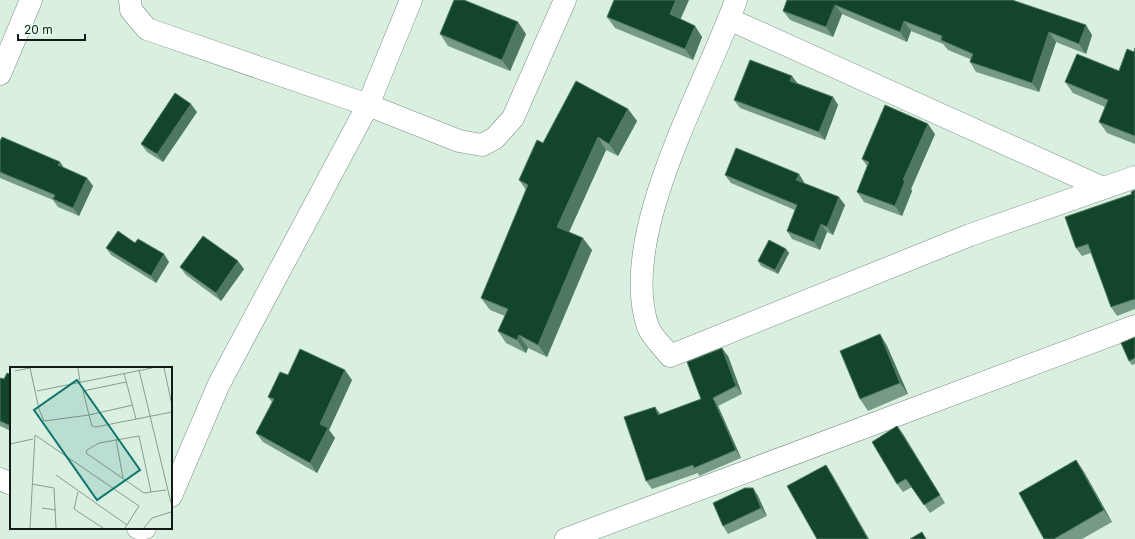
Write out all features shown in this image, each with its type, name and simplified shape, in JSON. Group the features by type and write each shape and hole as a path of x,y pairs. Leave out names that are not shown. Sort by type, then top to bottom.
{"street":[{"path":"0,74 31,0"},
{"path":"130,0 131,10 147,29 368,105 459,141 482,145 495,138 513,118 565,0"},
{"path":"172,494 219,384 368,105 411,0"},
{"path":"1103,188 733,10 659,188 644,254 641,287 649,329 670,356 970,235 1135,177"},
{"path":"566,539 1135,326"},
{"path":"0,479 10,484"}],"building":[{"path":"454,0 464,0 518,22 502,60 440,34"},
{"path":"614,0 676,0 670,14 695,26 685,49 607,17"},
{"path":"787,0 1012,0 1086,25 1079,44 1049,32 1032,83 970,62 973,54 941,40 942,36 904,21 900,32 835,5 826,27 783,11"},
{"path":"1135,48 1135,136 1099,122 1108,100 1065,82 1077,54 1119,71 1127,49 1134,52"},
{"path":"750,60 792,76 790,81 833,97 819,132 734,100"},
{"path":"576,81 628,109 609,144 598,137 557,227 583,238 538,345 519,335 517,340 498,331 508,309 481,298 528,185 519,180 537,140 543,143"},
{"path":"175,93 191,104 157,154 141,144"},
{"path":"885,105 928,124 903,180 905,181 895,206 857,192 869,162 862,159"},
{"path":"2,137 60,162 58,165 87,178 73,208 53,199 55,195 0,172 0,141"},
{"path":"736,148 799,174 796,180 839,197 827,227 821,224 814,242 787,231 797,205 725,175"},
{"path":"1135,190 1135,299 1111,307 1088,244 1076,248 1065,217 1132,194 1131,192"},
{"path":"118,231 135,243 138,239 164,254 151,276 106,248"},
{"path":"203,236 238,261 216,293 180,267"},
{"path":"769,240 786,249 775,270 758,261"},
{"path":"880,334 900,383 860,399 840,351"},
{"path":"1135,337 1135,358 1129,361 1121,343"},
{"path":"722,348 736,386 713,398 736,450 694,468 693,465 646,481 624,417 655,407 658,415 701,399 687,362"},
{"path":"300,349 345,370 320,424 328,428 310,463 256,433 274,399 268,397 280,372 288,375"},
{"path":"7,373 10,374 10,426 0,421 0,378 4,379"},
{"path":"897,426 940,495 924,505 906,479 897,484 872,442"},
{"path":"1076,460 1104,510 1054,539 1044,539 1019,493"},
{"path":"826,465 868,539 817,539 787,486"},
{"path":"745,488 753,488 761,508 723,526 713,503"},
{"path":"922,532 926,539 910,539"}]}
